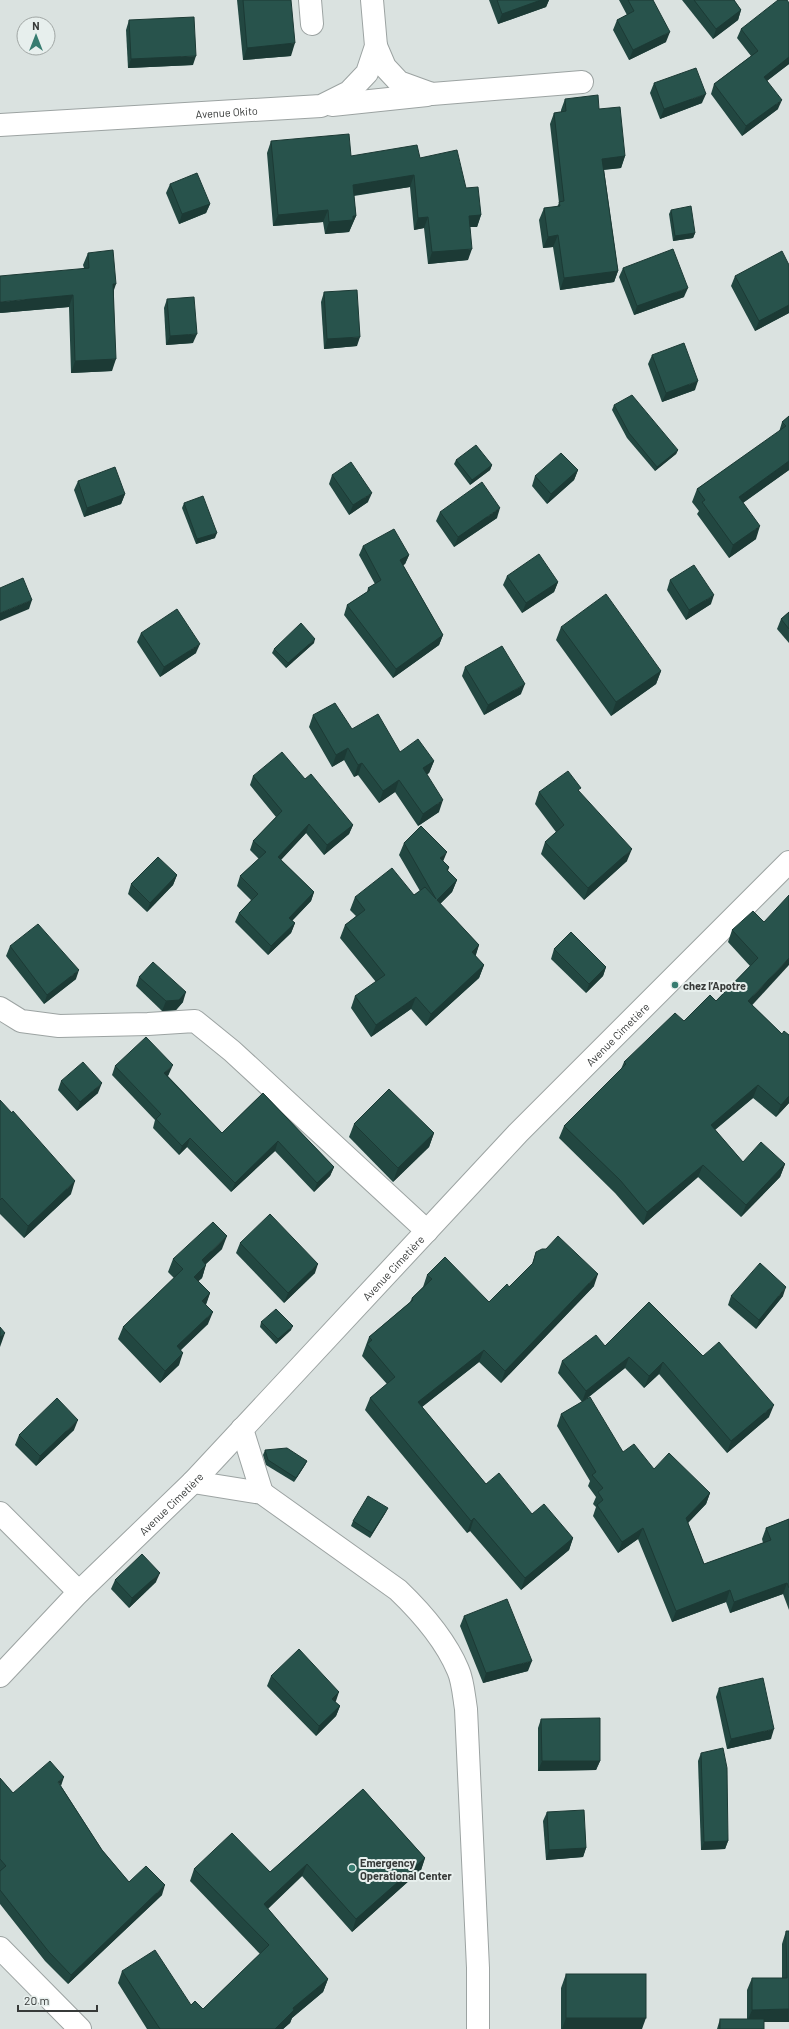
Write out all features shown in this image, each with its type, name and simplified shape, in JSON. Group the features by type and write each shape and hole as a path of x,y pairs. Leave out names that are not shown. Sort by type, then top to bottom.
{"street":[{"path":"310,0 312,24"},
{"name":"Avenue Okito","path":"0,125 321,106 349,92 367,73 376,46 372,0"},
{"path":"376,46 385,67 399,82 432,94"},
{"path":"321,106 432,94 582,82"},
{"name":"Avenue Cimetière","path":"0,1676 79,1592 193,1482 518,1133 789,862"},
{"path":"0,1008 21,1021 59,1026 148,1024 195,1021 237,1056 427,1231"},
{"path":"242,1429 262,1493"},
{"path":"193,1482 262,1493 398,1590 417,1608 440,1637 459,1671 466,1709 478,1968 478,2029"},
{"path":"0,1513 79,1592"},
{"path":"0,1948 80,2029"}],"building":[{"path":"243,0 291,0 295,43 247,48"},
{"path":"497,0 541,0 502,14"},
{"path":"628,0 653,0 670,32 633,50 617,20 634,11"},
{"path":"694,0 734,0 741,10 716,29"},
{"path":"778,0 787,0 789,3 789,57 764,77 782,100 746,126 714,84 758,51 741,29"},
{"path":"194,17 196,56 131,59 129,20"},
{"path":"696,68 706,94 664,109 654,83"},
{"path":"598,95 599,109 620,107 625,156 602,159 618,271 564,278 558,235 548,237 544,208 560,206 559,202 564,201 554,113 566,111 565,99"},
{"path":"349,134 351,156 417,145 420,158 457,150 466,188 478,187 481,215 469,216 472,249 432,252 428,217 418,218 414,175 353,185 356,216 353,216 353,220 329,222 328,210 278,215 271,141"},
{"path":"197,173 210,204 182,214 170,184"},
{"path":"691,206 695,233 675,236 671,210"},
{"path":"673,249 688,288 637,306 623,268"},
{"path":"113,250 116,284 113,284 116,359 75,361 73,295 0,302 0,276 89,268 88,253"},
{"path":"782,251 789,265 789,305 759,321 735,276"},
{"path":"357,290 360,337 327,339 324,292"},
{"path":"194,297 197,334 170,336 167,299"},
{"path":"684,343 698,381 666,393 652,355"},
{"path":"632,395 678,450 657,467 629,433 614,405"},
{"path":"789,416 789,461 739,497 760,526 733,545 702,502 705,500 697,489 786,426 782,422"},
{"path":"476,445 492,465 472,480 456,460"},
{"path":"561,453 578,470 551,494 535,476"},
{"path":"351,462 372,493 353,505 332,475"},
{"path":"115,467 125,494 87,508 78,481"},
{"path":"482,482 500,508 458,537 440,512"},
{"path":"203,496 217,533 197,539 184,503"},
{"path":"394,529 409,555 400,560 443,635 396,669 347,605 370,590 368,588 381,580 363,546"},
{"path":"539,554 558,582 526,603 507,576"},
{"path":"694,565 714,595 689,610 670,580"},
{"path":"23,578 32,600 0,613 0,588"},
{"path":"606,594 661,671 616,702 561,627"},
{"path":"177,609 200,644 164,667 141,633"},
{"path":"789,612 789,629 781,619"},
{"path":"301,623 315,639 288,663 274,649"},
{"path":"502,646 525,684 488,705 465,667"},
{"path":"335,703 352,729 378,714 400,752 418,739 434,761 423,768 443,800 423,814 399,780 383,791 362,763 358,765 348,748 336,755 313,715"},
{"path":"282,752 305,779 311,774 353,825 327,845 309,824 278,857 314,892 289,918 295,923 271,946 239,913 258,894 240,876 266,852 253,841 282,811 253,776"},
{"path":"568,771 581,788 578,790 632,849 588,888 545,842 564,825 539,792"},
{"path":"421,826 447,852 440,858 449,867 447,870 457,880 437,900 479,945 472,952 484,965 431,1014 416,997 376,1025 355,996 385,975 345,925 365,910 355,897 392,868 414,895 425,887 436,899 404,843"},
{"path":"158,857 177,875 150,903 131,884"},
{"path":"789,895 789,958 748,1001 782,1034 784,1031 789,1035 789,1096 781,1105 758,1085 711,1125 743,1162 761,1142 785,1164 746,1205 703,1165 647,1212 620,1180 564,1126 626,1064 624,1062 675,1013 684,1021 710,995 716,1001 758,958 732,930 753,911 764,922"},
{"path":"38,924 79,970 47,995 10,946"},
{"path":"571,932 606,967 589,984 554,949"},
{"path":"153,962 186,992 179,1000 166,1001 139,977"},
{"path":"146,1037 173,1065 164,1073 222,1133 263,1093 334,1167 317,1183 278,1141 235,1183 190,1138 182,1146 156,1119 161,1114 115,1066"},
{"path":"83,1062 102,1083 80,1102 61,1081"},
{"path":"389,1089 434,1133 398,1168 354,1124"},
{"path":"0,1100 12,1113 13,1111 75,1181 28,1226 2,1198 0,1200"},
{"path":"270,1214 318,1264 288,1293 240,1243"},
{"path":"213,1222 227,1236 202,1260 206,1265 194,1277 210,1293 202,1301 213,1312 177,1346 183,1353 165,1371 123,1327 183,1269 173,1259"},
{"path":"558,1236 598,1274 505,1371 484,1350 418,1402 486,1484 499,1473 532,1514 544,1504 573,1538 525,1578 474,1518 471,1521 370,1398 395,1377 367,1344 372,1340 369,1337 413,1300 412,1298 432,1279 427,1275 445,1257 489,1302 507,1284 509,1287 533,1263 536,1252 546,1249"},
{"path":"760,1263 786,1287 759,1320 731,1296"},
{"path":"649,1302 703,1356 719,1342 774,1405 731,1441 663,1362 649,1376 629,1357 586,1391 562,1361 596,1335 605,1346"},
{"path":"276,1309 293,1326 278,1339 261,1322"},
{"path":"0,1327 5,1333 0,1337"},
{"path":"590,1397 623,1452 634,1444 654,1469 669,1453 710,1493 686,1518 704,1564 771,1540 766,1528 789,1519 789,1588 787,1583 734,1602 730,1590 676,1611 643,1528 622,1542 597,1505 603,1500 598,1492 603,1488 592,1475 596,1472 561,1414"},
{"path":"57,1398 78,1420 40,1456 19,1435"},
{"path":"287,1448 307,1461 296,1478 268,1460 265,1450"},
{"path":"368,1496 388,1508 372,1533 353,1521"},
{"path":"142,1554 160,1573 132,1598 115,1580"},
{"path":"507,1599 532,1661 486,1673 464,1616"},
{"path":"299,1649 339,1692 332,1699 340,1706 319,1726 271,1676"},
{"path":"763,1678 774,1729 731,1739 719,1688"},
{"path":"600,1718 600,1761 542,1761 541,1719"},
{"path":"723,1748 727,1768 728,1841 704,1842 701,1753"},
{"path":"50,1761 64,1777 58,1782 102,1850 129,1882 146,1866 165,1885 71,1975 49,1952 0,1890 0,1871 6,1866 0,1859 0,1778 13,1793"},
{"path":"363,1789 425,1858 356,1919 307,1864 264,1904 328,1979 293,2008 294,2010 275,2029 160,2029 122,1971 155,1950 191,2005 195,2001 203,2009 269,1945 194,1869 232,1833 270,1872"},
{"path":"584,1810 586,1848 549,1850 547,1812"},
{"path":"786,1931 789,1931 789,2009 752,2010 752,1978 787,1978"},
{"path":"566,1974 646,1974 646,2018 566,2018"},
{"path":"720,2019 764,2019 764,2029 720,2029"}],"place":[{"name":"chez l’Apotre","path":"675,985"},
{"name":"Emergency Operational Center","path":"352,1868"}]}
